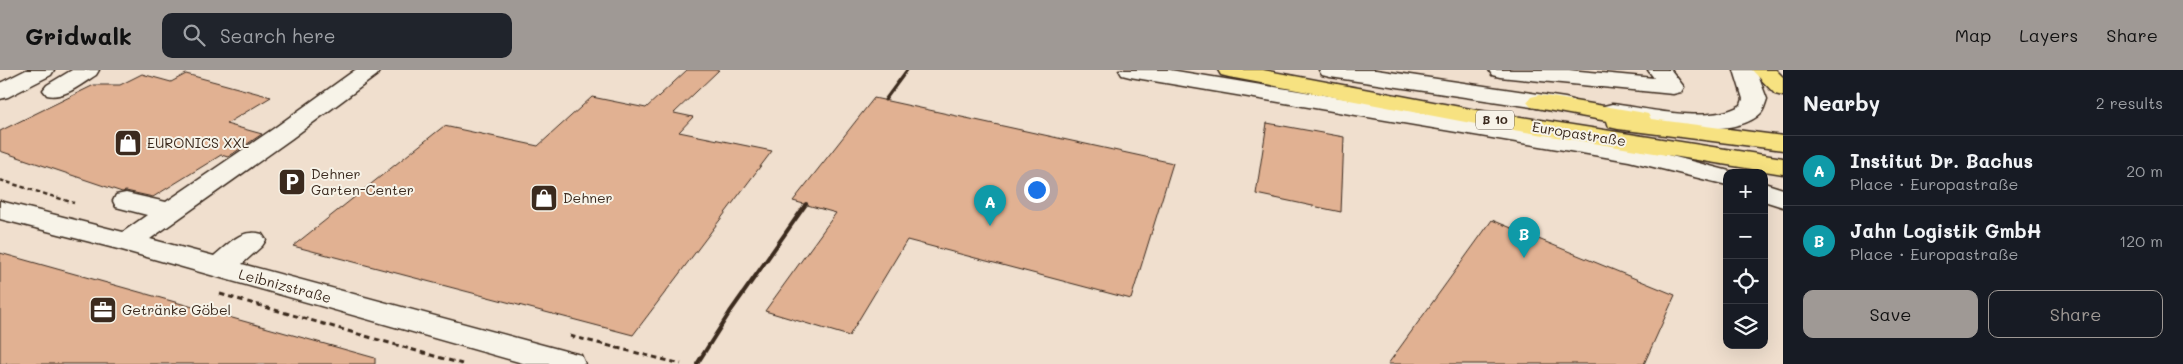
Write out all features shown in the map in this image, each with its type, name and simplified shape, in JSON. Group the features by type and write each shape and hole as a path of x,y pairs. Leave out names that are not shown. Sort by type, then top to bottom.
{"highway":[{"name":"Europastraße","path":"1229,70 1476,117 1772,165"},
{"name":"Europastraße","path":"1257,70 1479,105 1783,143"},
{"path":"1763,70 1783,89"},
{"path":"1539,102 1783,143"},
{"name":"B 10","path":"1544,138 1772,165"}],"street":[{"path":"0,92 43,70"},
{"path":"55,90 88,70"},
{"path":"127,242 171,212 331,94 369,70"},
{"name":"Europastraße","path":"1130,70 1307,101 1544,138 1629,154 1723,177"},
{"name":"Europastraße","path":"1330,70 1539,102 1686,120 1716,121 1738,118 1752,109 1755,99 1745,70"},
{"path":"1500,70 1673,87 1659,70"},
{"path":"1768,193 1783,199"},
{"path":"126,201 171,212"},
{"name":"Leibnizstraße","path":"0,210 127,242 217,280 569,364"},
{"path":"217,280 252,240"}],"path":[{"path":"217,280 462,364"}],"building":[{"name":"Dehner","path":"687,70 719,70 674,113 693,117 679,132 772,151 633,335 293,246 444,126 538,146 592,97 646,108"},
{"name":"EURONICS XXL","path":"142,74 171,82 186,74 271,97 226,124 262,134 228,157 221,155 153,197 126,191 122,192 0,151 0,131 94,85 120,85"},
{"path":"874,98 1173,163 1131,299 907,240 849,336 765,311 836,213 793,201"},
{"path":"1267,123 1344,137 1341,212 1256,194"},
{"path":"1492,220 1675,295 1644,364 1388,364"},
{"name":"Getränke Göbel","path":"0,253 375,358 375,364 0,364"}],"railway":[{"path":"885,100 907,70"},
{"path":"697,364 730,312 806,204"}],"place":[{"name":"EURONICS XXL","path":"128,143"},
{"name":"Dehner Garten-Center","path":"292,182"},
{"name":"Dehner","path":"544,198"},
{"name":"Institut Dr. Bachus","path":"990,226"},
{"name":"Jahn Logistik GmbH","path":"1524,258"},
{"name":"Getränke Göbel","path":"103,310"}]}
